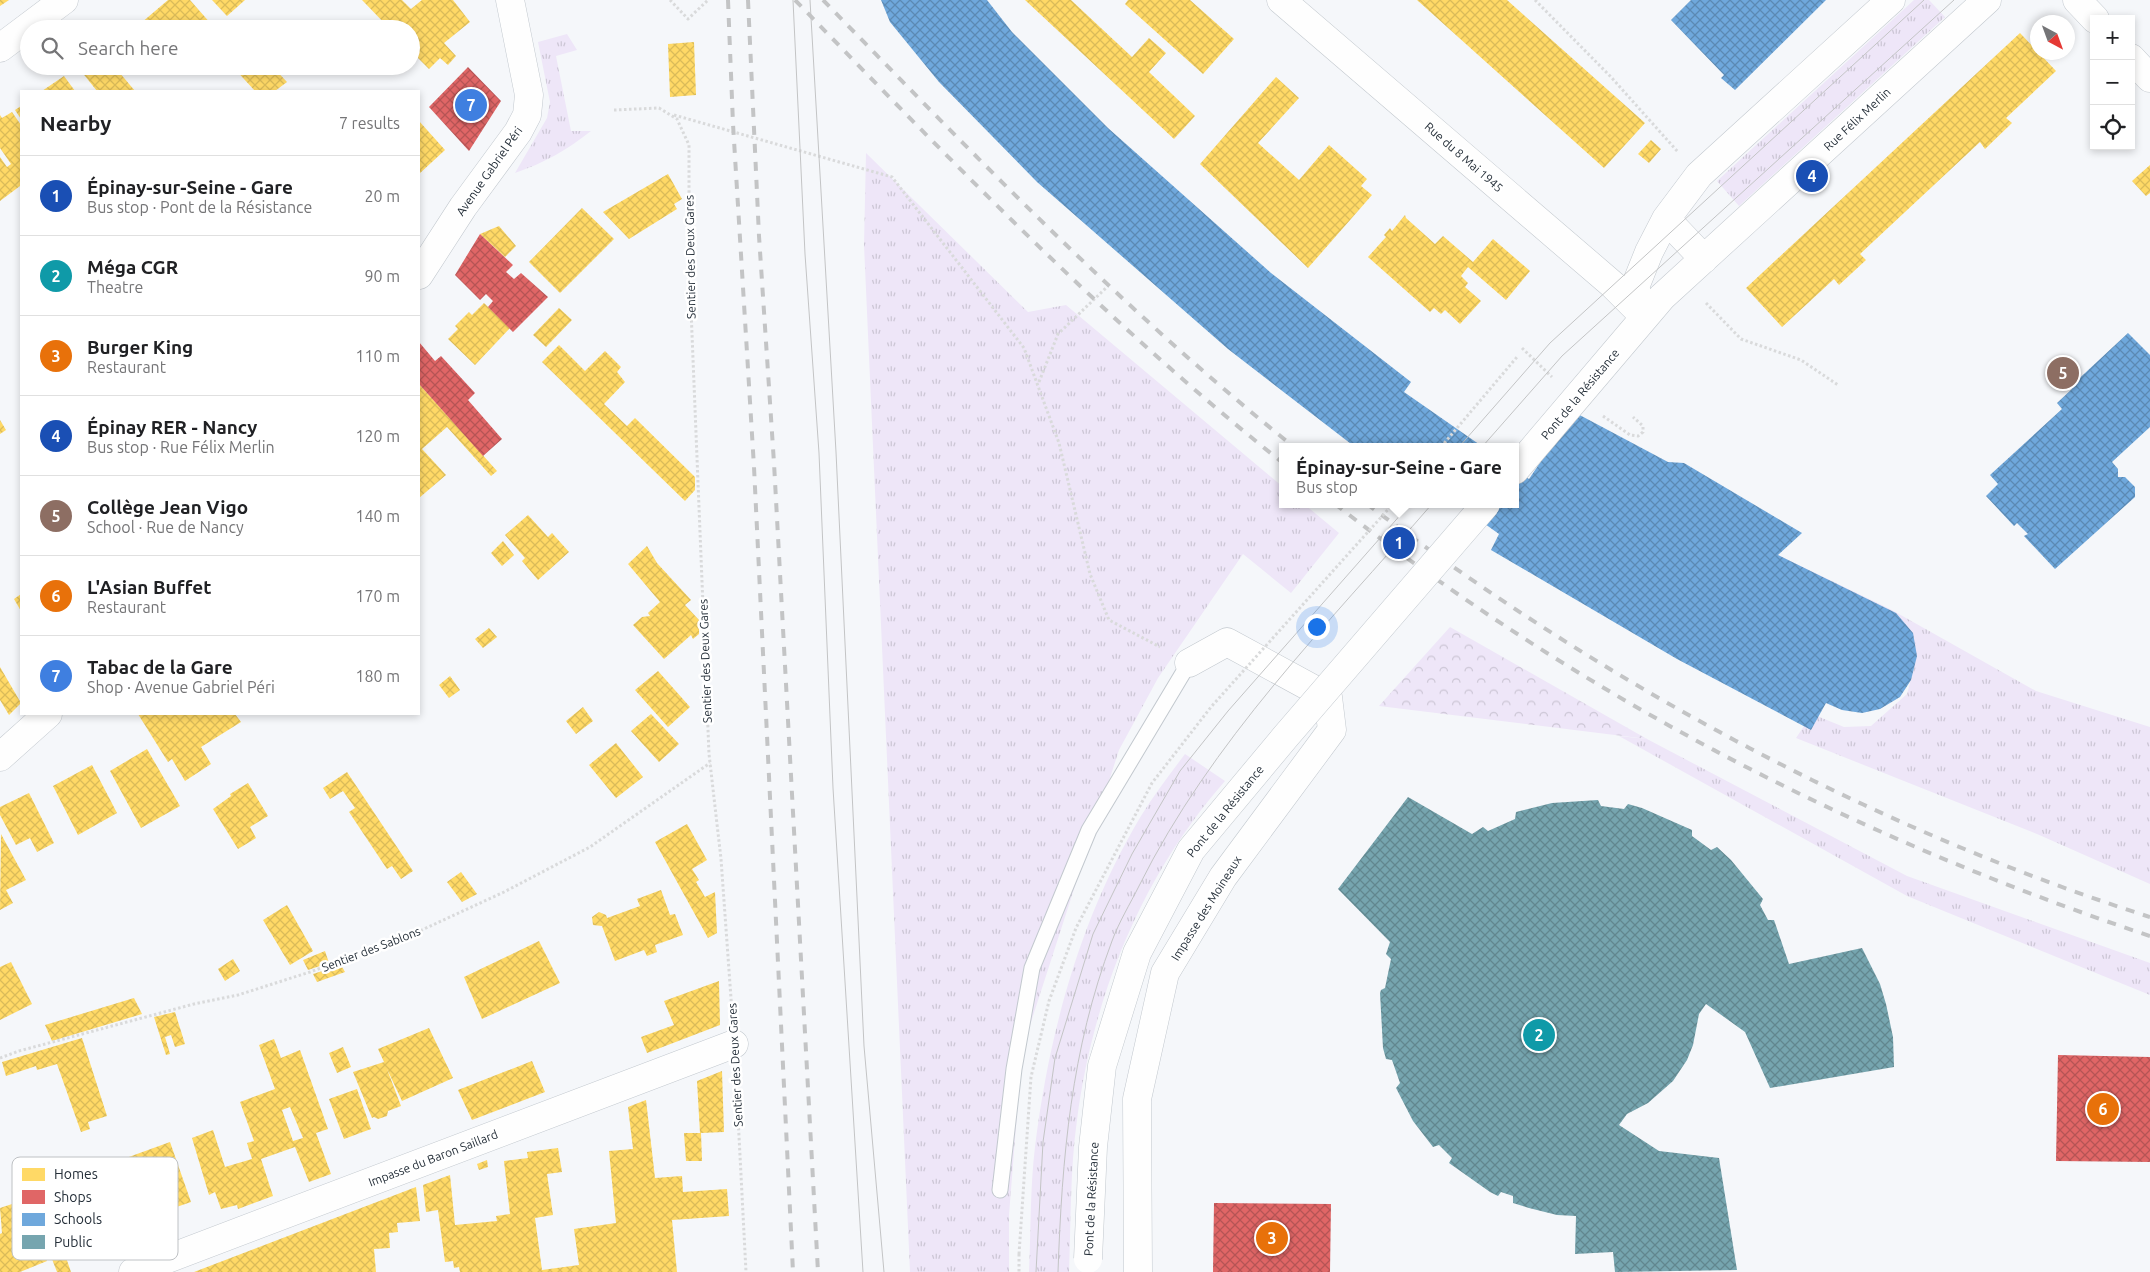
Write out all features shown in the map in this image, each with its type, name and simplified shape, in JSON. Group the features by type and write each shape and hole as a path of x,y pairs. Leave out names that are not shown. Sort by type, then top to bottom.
{"street":[{"path":"37,20 64,0"},
{"name":"Avenue Gabriel Péri","path":"420,273 463,207 518,132 527,115 529,95 510,0"},
{"name":"Rue du 8 Mai 1945","path":"1281,0 1614,285 1644,316"},
{"path":"1644,316 1635,287 1649,252 1666,219 1699,175 1891,0"},
{"name":"Rue Félix Merlin","path":"1644,316 1987,0"},
{"path":"2077,0 2091,15"},
{"path":"0,48 20,33"},
{"path":"2133,60 2150,78"},
{"path":"1666,219 1704,259"},
{"name":"Pont de la Résistance","path":"1519,466 1587,405 1644,316"},
{"name":"Pont de la Résistance","path":"1088,1265 1092,1147 1102,1066 1137,953 1191,850 1286,736 1483,508"},
{"name":"Impasse des Moineaux","path":"1138,1272 1137,1099 1165,973 1223,876 1332,730 1328,698 1227,642 1189,663"},
{"path":"0,757 47,715"},
{"name":"Impasse du Baron Saillard","path":"178,1255 734,1044"},
{"name":"Impasse du Baron Saillard","path":"133,1272 165,1260"}],"lane":[{"path":"1000,1190 1014,1069 1032,968 1090,830 1189,663"}],"path":[{"path":"670,0 688,19 708,0"},
{"path":"1534,0 1611,77 1682,156"},
{"path":"614,110 659,108 668,114 892,177 1024,348 1059,443 1090,574 1109,620 1189,663"},
{"name":"Sentier des Deux Gares","path":"668,114 677,119 689,145 689,260 710,763 721,859 734,1044 746,1272"},
{"path":"1683,279 1741,339 1801,360 1838,385"},
{"path":"1038,383 1058,334 1108,286"},
{"path":"1444,443 1517,357"},
{"path":"1587,405 1630,434 1638,436 1643,432 1643,426 1633,417"},
{"name":"Sentier des Sablons","path":"0,1058 19,1051 185,1006 238,995 411,935 504,892 590,847 710,763"},
{"path":"1019,1254 1019,1272"}],"green space":[{"path":"1914,0 1929,0 1945,17 1739,206 1717,181"},
{"path":"567,34 577,50 556,56 571,131 591,131 555,155 515,173 547,118 550,102 538,42"},
{"path":"866,153 1028,312 1066,305 1279,484 1279,508 1309,508 1339,533 1291,593 1243,554 1158,678 1119,750 1022,1050 1009,1215 1009,1272 910,1272 864,245"},
{"path":"1778,555 1890,609 2036,691 2150,727 2150,884 2037,834 1796,738 1812,714 1844,727 1871,726 1907,694 1914,668 1892,629"},
{"path":"1450,627 1647,739 1379,706"},
{"path":"1619,736 1647,739 1907,876 2150,963 2150,995 1907,896"},
{"path":"1185,754 1225,781 1195,817 1169,856 1146,897 1126,939 1109,983 1095,1028 1077,1120 1072,1177 1069,1272 1029,1272 1033,1162 1041,1104 1059,1018 1071,976 1101,894 1120,854 1146,808"}],"building: Homes":[{"path":"0,0 9,0 0,6"},
{"path":"168,0 190,0 208,20 145,20"},
{"path":"212,0 245,0 227,16"},
{"path":"362,0 402,0 411,9 422,0 453,0 470,22 444,43 456,56 448,65 440,58 429,69 420,60 420,20 381,20"},
{"path":"1025,0 1071,0 1132,57 1149,38 1166,53 1149,72 1195,116 1174,139"},
{"path":"1128,0 1190,0 1234,39 1203,74 1125,4"},
{"path":"1417,0 1507,0 1645,123 1604,168"},
{"path":"2020,33 2030,44 2030,60 2046,60 2056,71 2006,118 2012,123 1985,149 1980,142 1860,254 1866,260 1839,285 1834,279 1782,327 1746,288"},
{"path":"694,42 696,95 670,97 668,44"},
{"path":"84,75 122,75 134,90 96,90"},
{"path":"240,75 280,75 287,82 276,90 254,90"},
{"path":"64,76 74,90 43,90"},
{"path":"1276,77 1299,98 1258,143 1299,180 1329,145 1367,179 1361,186 1372,195 1308,268 1200,164"},
{"path":"20,107 20,118 15,110"},
{"path":"12,112 20,124 20,186 0,201 0,157 7,167 11,164 0,148 0,115 2,118"},
{"path":"420,122 445,150 420,173"},
{"path":"1651,140 1661,149 1649,163 1638,154"},
{"path":"2150,165 2150,193 2146,196 2132,181"},
{"path":"668,174 682,199 674,204 677,209 629,239 603,212"},
{"path":"582,208 614,239 560,293 529,262"},
{"path":"1405,215 1435,244 1443,236 1473,262 1493,239 1530,271 1506,300 1468,267 1461,276 1468,283 1465,287 1481,301 1460,324 1445,310 1441,314 1434,308 1430,312 1368,257 1386,237 1384,235 1390,228 1392,231"},
{"path":"499,226 516,246 505,257 480,234"},
{"path":"484,303 510,328 475,365 448,339 458,329 455,326 469,312 472,315"},
{"path":"559,308 572,320 546,347 533,335"},
{"path":"559,345 585,371 605,351 621,367 617,372 625,382 604,404 627,426 635,418 695,477 695,490 685,501 542,362"},
{"path":"420,385 497,471 491,476 447,427 422,449 446,475 420,497"},
{"path":"0,420 6,430 0,434"},
{"path":"528,515 548,537 552,533 569,552 538,580 522,561 525,558 505,535"},
{"path":"503,541 514,555 502,566 491,553"},
{"path":"647,546 657,563 691,600 685,605 699,620 699,634 693,639 691,635 664,659 633,625 642,617 650,616 648,613 660,602 628,564"},
{"path":"20,595 20,609 14,599"},
{"path":"489,628 497,637 483,648 475,639"},
{"path":"0,667 20,704 9,715 0,700"},
{"path":"658,671 690,707 668,727 635,690"},
{"path":"450,676 460,690 449,698 439,685"},
{"path":"583,707 593,721 576,734 566,721"},
{"path":"651,714 679,744 659,762 631,731"},
{"path":"139,715 236,715 241,722 201,747 211,764 185,781 172,759 168,762"},
{"path":"616,743 643,777 616,798 589,765"},
{"path":"147,749 180,806 141,828 110,771"},
{"path":"92,765 117,813 78,835 53,786"},
{"path":"347,772 413,871 401,879 392,866 387,869 349,812 355,808 343,791 330,799 323,788"},
{"path":"248,783 268,816 250,827 256,838 238,849 213,809 231,796 230,794"},
{"path":"29,793 54,843 37,852 30,838 16,845 0,815 0,807"},
{"path":"687,824 707,860 692,869 699,880 696,882 705,897 715,892 717,933 708,938 655,842"},
{"path":"1,834 26,880 6,890 13,903 0,910"},
{"path":"461,872 477,894 462,902 447,882"},
{"path":"661,890 670,915 675,914 683,935 655,945 657,952 647,956 644,950 615,961 602,926 593,925 592,917 599,912 606,915 607,918 640,906 637,899"},
{"path":"287,905 313,951 290,965 263,920"},
{"path":"539,941 560,983 482,1019 464,977"},
{"path":"325,951 329,963 308,970 303,960"},
{"path":"233,959 240,971 225,981 218,969"},
{"path":"11,962 32,1004 0,1020 0,967"},
{"path":"341,965 345,972 317,982 313,974"},
{"path":"719,981 720,1025 647,1053 641,1037 674,1025 664,1001"},
{"path":"134,998 142,1014 52,1041 45,1025"},
{"path":"175,1012 185,1044 175,1047 171,1035 165,1037 170,1054 166,1055 154,1017"},
{"path":"429,1028 453,1078 402,1101 387,1069 401,1106 388,1111 387,1116 378,1119 372,1118 353,1072 384,1062 378,1049"},
{"path":"82,1038 107,1116 88,1122 90,1129 81,1132 57,1064 37,1070 36,1066 6,1076 2,1062"},
{"path":"274,1039 281,1058 300,1050 328,1129 316,1133 331,1174 309,1182 295,1147 261,1159 273,1196 238,1209 237,1205 221,1209 215,1192 209,1195 192,1138 213,1130 225,1167 252,1159 247,1143 254,1141 240,1102 275,1089 259,1045","holes":["290,1107 303,1138 293,1141 282,1110"]},
{"path":"343,1047 351,1067 337,1073 329,1053"},
{"path":"532,1061 545,1092 472,1120 458,1090"},
{"path":"722,1071 724,1132 701,1133 702,1161 686,1161 684,1133 700,1133 697,1081"},
{"path":"357,1089 371,1129 344,1139 329,1099"},
{"path":"646,1100 655,1178 682,1176 683,1192 727,1189 729,1216 672,1220 677,1272 460,1272 459,1267 454,1268 453,1261 445,1262 438,1210 426,1212 423,1185 450,1175 455,1225 497,1221 496,1216 510,1214 504,1161 528,1158 527,1152 558,1148 562,1172 547,1174 553,1215 535,1218 542,1270 579,1265 574,1229 616,1223 609,1151 633,1149 628,1107"},
{"path":"170,1142 175,1157 129,1157"},
{"path":"487,1160 488,1167 479,1170 477,1164"},
{"path":"178,1165 191,1202 178,1206"},
{"path":"416,1187 420,1221 397,1223 398,1232 389,1233 390,1248 374,1249 376,1272 194,1272"},
{"path":"12,1204 12,1260 47,1261 20,1272 0,1272 0,1234 2,1233 0,1208"},
{"path":"52,1260 67,1260 71,1272 57,1272"}],"building: Shops":[{"path":"468,67 501,101 469,151 429,107"},
{"path":"480,234 513,265 506,272 514,279 521,273 548,297 513,332 488,307 493,301 486,294 480,300 455,275"},
{"path":"420,343 435,361 441,356 475,393 468,400 502,439 483,456 420,385"},
{"path":"2058,1055 2150,1057 2150,1162 2056,1161"},
{"path":"1214,1203 1331,1204 1330,1272 1213,1272"}],"building: Schools":[{"path":"881,0 987,0 1012,32 1108,128 1271,273 1411,382 1404,392 1477,443 1350,443 1228,349 1037,182 939,82 890,22"},
{"path":"1691,0 1826,0 1735,90 1721,78 1724,75 1671,20"},
{"path":"2128,333 2150,355 2150,427 2112,462 2118,469 2118,477 2125,477 2135,487 2135,497 2055,569 2024,536 2028,534 2017,523 2014,526 1986,496 1998,484 1990,475 2062,409 2057,403 2072,389 2070,387"},
{"path":"1574,412 1668,462 1684,463 1802,533 1778,555 1896,613 1913,633 1917,656 1911,680 1900,697 1880,709 1862,713 1842,710 1826,703 1811,730 1677,659 1491,550 1499,534 1463,508 1519,508 1519,473 1529,479"}],"building: Public":[{"path":"1408,797 1472,834 1483,827 1488,831 1515,819 1516,812 1552,803 1598,800 1601,806 1624,809 1628,804 1642,808 1692,830 1692,836 1711,850 1717,847 1731,860 1763,899 1760,905 1768,920 1774,920 1789,964 1862,948 1880,984 1886,1004 1893,1037 1894,1067 1770,1088 1745,1032 1706,1004 1699,1014 1693,1045 1687,1060 1673,1081 1648,1103 1627,1114 1619,1125 1659,1151 1719,1158 1737,1270 1615,1272 1613,1252 1575,1254 1576,1216 1557,1215 1529,1208 1513,1203 1513,1196 1501,1192 1498,1196 1490,1192 1449,1163 1452,1158 1439,1145 1433,1147 1413,1121 1396,1088 1400,1083 1392,1060 1386,1059 1383,1048 1380,993 1385,988 1391,959 1386,954 1390,942 1338,889"}],"tram line":[{"path":"793,0 805,254 819,453 833,788 863,1272"},
{"path":"810,0 836,452 864,1046 884,1272"},
{"path":"1462,443 1550,343 1924,0"},
{"path":"1486,443 1562,356 1954,0"},
{"path":"1036,1272 1043,1142 1055,1058 1093,934 1132,854 1180,771 1228,711 1406,508"},
{"path":"1058,1272 1066,1145 1078,1063 1098,982 1121,920 1168,833 1200,782 1236,733 1312,640 1428,508"}],"railway":[{"path":"728,0 733,124 754,467 793,1272"},
{"path":"748,0 759,236 774,463 818,1272"},
{"path":"795,0 912,121 1092,297 1218,410 1279,460"},
{"path":"823,0 1051,231 1170,342 1289,443"},
{"path":"1340,508 1429,574 1525,639 1623,699 1724,755 1827,807 1932,854 2040,897 2150,936"},
{"path":"1373,508 1457,569 1549,631 1644,689 1741,744 1840,794 1942,840 2045,881 2150,917"}],"place":[{"name":"Tabac de la Gare","path":"471,105"},
{"name":"Épinay RER - Nancy","path":"1812,176"},
{"name":"Collège Jean Vigo","path":"2063,373"},
{"name":"Épinay-sur-Seine - Gare","path":"1399,543"},
{"name":"Méga CGR","path":"1539,1035"},
{"name":"L'Asian Buffet","path":"2103,1109"},
{"name":"Burger King","path":"1272,1238"}]}
